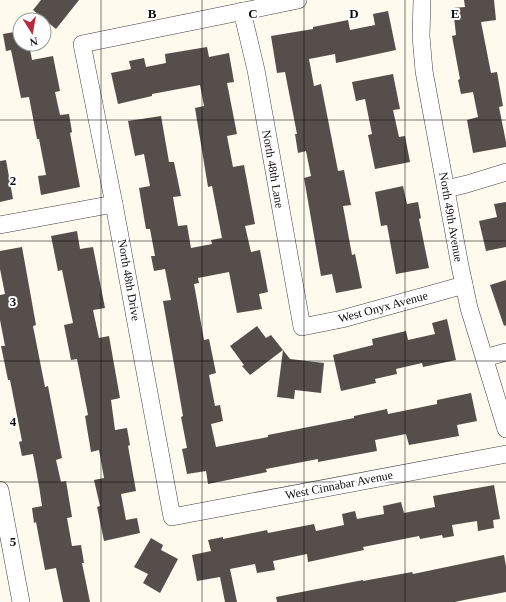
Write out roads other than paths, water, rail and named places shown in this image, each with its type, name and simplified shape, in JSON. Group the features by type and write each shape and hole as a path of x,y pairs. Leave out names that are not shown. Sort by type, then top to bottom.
{"street":[{"path":"242,11 298,0"},
{"name":"North 49th Avenue","path":"422,0 421,36 424,72 464,285 469,308 506,429"},
{"name":"North 48th Drive","path":"172,517 114,204 82,44 242,11"},
{"name":"North 48th Lane","path":"242,11 256,70 302,327"},
{"path":"446,189 506,172"},
{"path":"0,225 114,204"},
{"name":"West Onyx Avenue","path":"302,327 342,319 464,285"},
{"path":"485,358 506,352"},
{"name":"West Cinnabar Avenue","path":"172,517 506,454"},
{"path":"0,490 21,602"}]}
